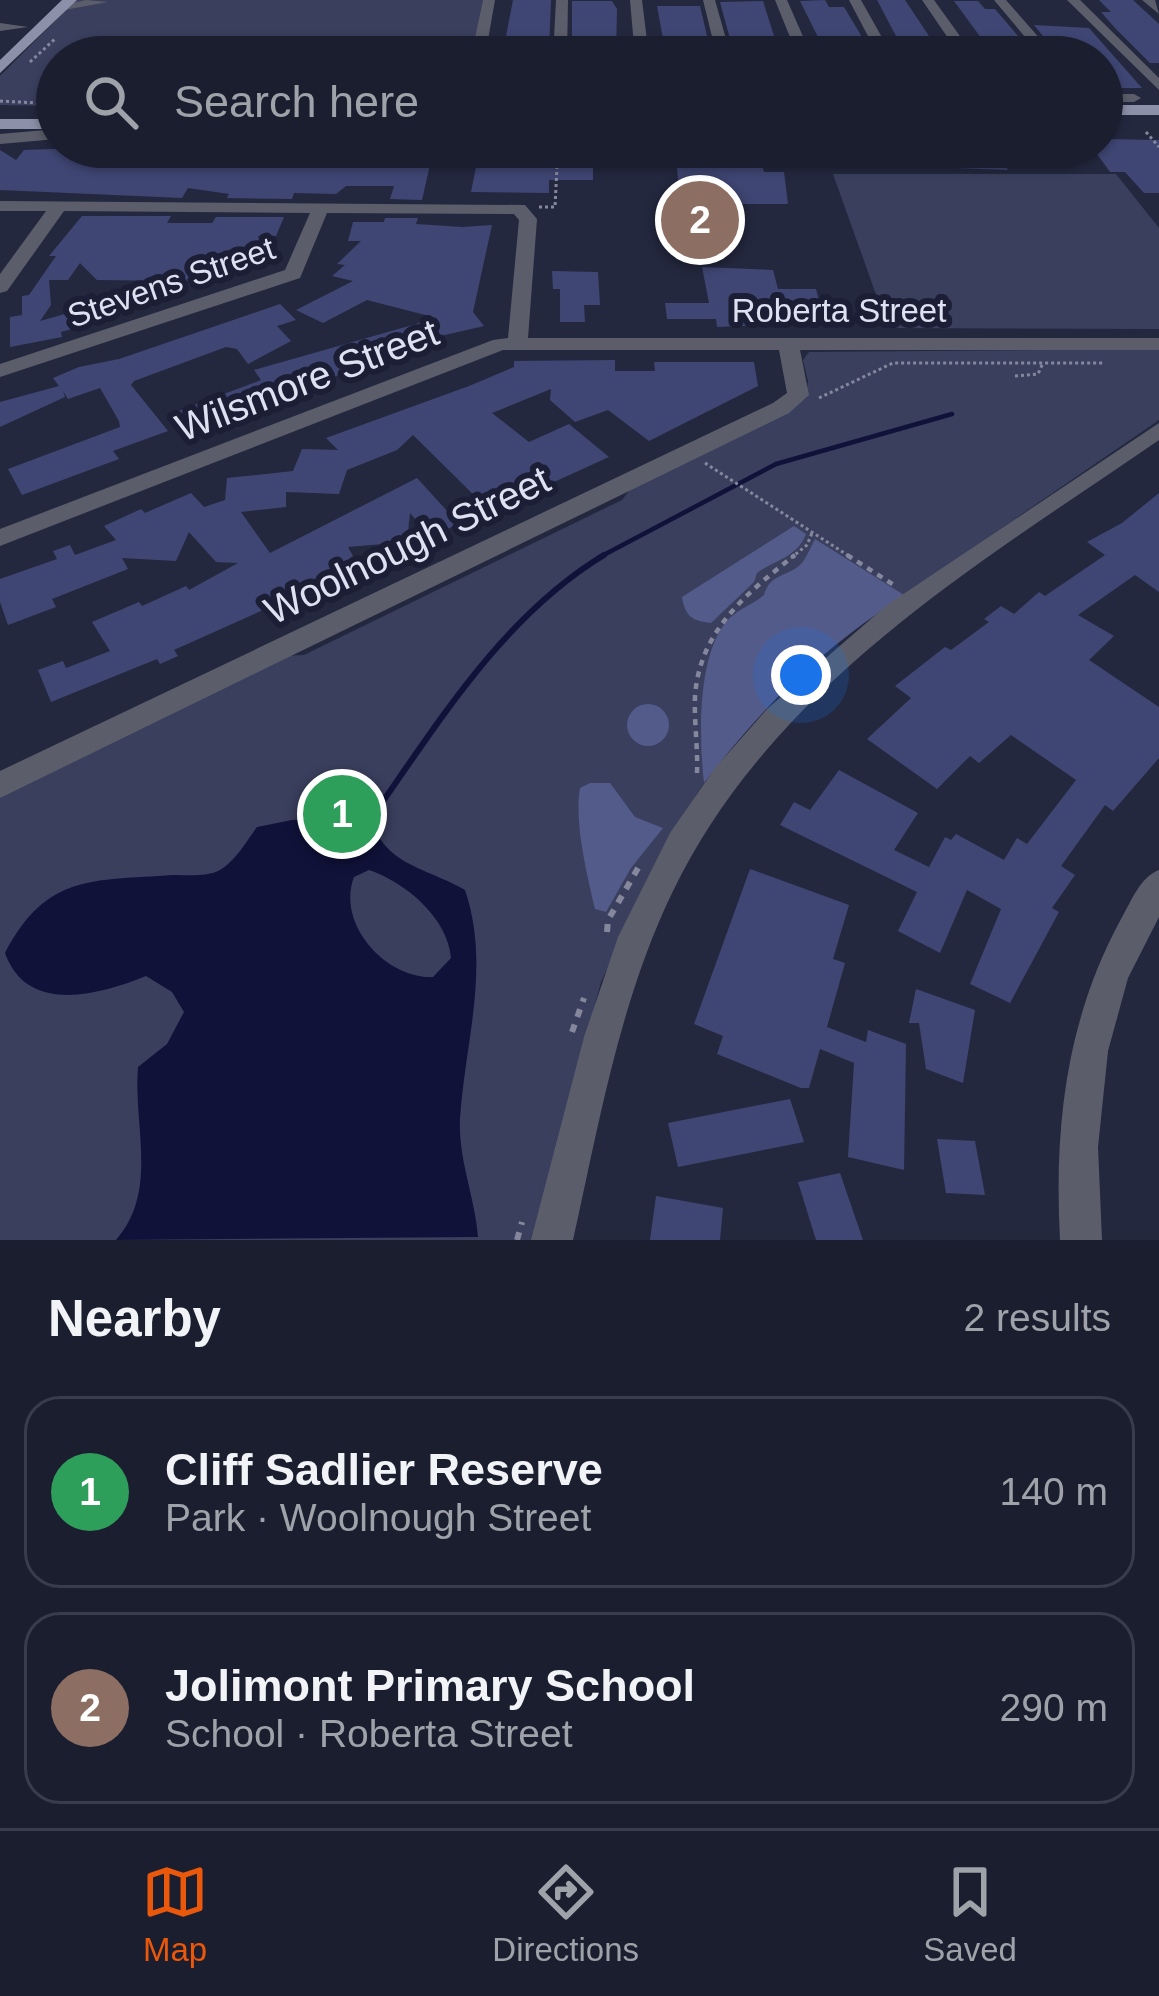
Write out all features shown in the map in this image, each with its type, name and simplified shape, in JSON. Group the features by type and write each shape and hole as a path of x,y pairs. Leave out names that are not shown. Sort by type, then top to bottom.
{"main road":[{"path":"0,47 61,2"},
{"path":"0,68 61,2"},
{"path":"0,105 36,106"},
{"path":"1123,110 1159,110"},
{"path":"0,126 36,124"}],"street":[{"path":"482,36 489,0"},
{"path":"561,36 562,0"},
{"path":"636,0 640,36"},
{"path":"709,0 718,36"},
{"path":"781,0 796,36"},
{"path":"855,0 875,36"},
{"path":"928,0 953,36"},
{"path":"1000,0 1031,36"},
{"path":"1073,0 1108,36"},
{"path":"1148,0 1159,10"},
{"path":"61,2 102,2"},
{"path":"0,27 22,27"},
{"path":"1123,52 1149,79"},
{"path":"1123,98 1134,98"},
{"path":"0,140 36,136"},
{"path":"0,206 532,209 518,342"},
{"path":"0,287 59,206"},
{"name":"Stevens Street","path":"0,371 293,274 321,207"},
{"name":"Roberta Street","path":"518,342 1159,344"},
{"name":"Wilsmore Street","path":"0,538 482,350 518,342"},
{"name":"Woolnough Street","path":"0,785 781,408 798,395 788,343"},
{"path":"552,1240 621,978 681,844 727,775 773,719 839,656 1159,430"},
{"path":"1081,1240 1082,1123 1090,1049 1111,978 1159,885"}],"path":[{"path":"0,105 36,106"},
{"path":"1152,127 1159,147"},
{"path":"532,209 555,207 557,168"},
{"path":"818,399 893,363 1113,363"},
{"path":"1015,376 1038,374 1043,363"},
{"path":"697,458 710,452"},
{"path":"720,473 907,593"}],"shaded area":[{"path":"76,0 483,0 476,36 40,36"},
{"path":"36,40 36,106 0,105 0,76"},
{"path":"833,174 1116,174 1159,228 1159,329 888,328"},
{"path":"1159,349 1159,420 828,647 756,716 704,783 670,835 601,982 532,1240 0,1240 0,794 284,656 304,655 622,500 632,487 806,398 803,360 809,352"},
{"path":"794,526 806,534 797,548 757,573 754,582 711,623 687,613 682,597"},
{"path":"815,539 904,595 796,680 750,726 704,783 702,699 717,637 731,617 764,595 775,579 801,564"},
{"path":"648,704 663,710 669,725 663,740 648,746 633,740 627,725 633,710"},
{"path":"610,783 635,817 663,828 631,868 606,912 595,909 580,832 580,788"},
{"path":"372,817 377,833 396,855 465,890 476,947 476,976 460,1134 478,1237 116,1240 129,1221 141,1179 138,1067 167,1044 184,1012 172,992 146,976 87,993 47,993 15,973 5,953 38,908 75,886 215,872 236,856 257,827 292,820","holes":["369,870 410,893 442,929 451,958 433,977 398,969 359,930 350,895 354,877"]}],"building":[{"path":"513,0 551,0 550,36 506,36"},
{"path":"825,0 829,7 844,7 861,36 818,36 800,1"},
{"path":"877,0 905,0 929,36 896,36"},
{"path":"1099,0 1133,0 1159,24 1159,63 1150,63 1115,28 1101,12 1111,12"},
{"path":"572,1 612,1 617,9 616,36 572,36"},
{"path":"763,1 774,36 729,36 720,2"},
{"path":"954,1 978,1 985,9 995,9 1018,36 980,36"},
{"path":"657,6 700,6 707,36 663,36"},
{"path":"1034,25 1089,28 1096,36 1043,36"},
{"path":"1123,66 1142,88 1123,88"},
{"path":"1123,139 1159,140 1159,193 1144,193 1125,172 1107,168 1123,168"},
{"path":"0,150 16,160 24,150 36,150 36,168 429,168 422,200 390,199 394,186 346,186 336,194 294,193 292,199 227,198 229,194 188,188 182,198 0,190"},
{"path":"476,168 593,168 593,180 549,180 549,193 471,192"},
{"path":"677,168 784,172 788,204 721,204 728,232 699,232 701,240 673,241 668,211 681,211"},
{"path":"82,216 171,216 167,223 284,217 276,236 258,236 267,266 182,287 181,281 97,280 80,263 68,280 49,280 51,305 40,321 129,296 134,311 61,332 62,337 10,347 10,317 22,315 22,296 29,295 56,256 49,256"},
{"path":"385,218 418,218 416,224 492,225 473,312 484,326 432,338 439,344 400,360 312,382 317,388 189,432 173,413 261,380 254,370 437,318 367,300 323,323 296,310 353,281 332,276 345,265 337,264 361,241 348,241 353,222 384,222"},
{"path":"702,267 773,270 778,289 816,289 819,300 828,300 835,322 717,327 716,319 667,319 665,303 709,303"},
{"path":"552,271 598,272 600,305 584,305 585,322 560,322 560,289 553,289"},
{"path":"280,304 296,320 277,326 291,341 248,364 237,349 226,347 134,381 131,385 168,431 113,451 119,459 22,495 8,469 120,427 119,421 100,388 68,399 63,391 65,397 0,427 0,402 59,386 53,378 79,367 119,359"},
{"path":"615,360 615,371 655,371 654,362 754,362 758,386 649,441 608,410 575,422 550,400 551,389 492,413 529,442 569,424 609,457 543,487 548,492 531,499 524,493 488,509 413,435 397,450 347,470 339,494 286,492 286,507 241,512 270,553 417,478 459,524 430,536 410,513 407,542 348,547 360,569 331,583 337,590 295,611 288,603 263,610 174,650 178,656 160,664 157,659 51,702 38,670 63,661 66,668 110,651 92,622 186,586 189,590 238,563 216,562 189,532 176,561 122,558 128,569 52,599 56,607 8,625 0,602 0,579 57,559 53,551 70,545 75,555 116,540 104,526 141,509 145,513 191,493 204,507 225,500 227,478 293,471 302,449 338,450 326,438 469,386 514,367 514,361"},
{"path":"1159,493 1159,592 1135,575 1078,615 1114,636 1089,660 1159,707 1159,758 1113,811 1105,805 1061,866 1075,875 1052,908 1059,912 1010,1003 970,984 1001,909 967,890 940,953 898,931 917,892 780,825 794,802 810,810 839,770 918,813 894,850 929,867 945,837 951,840 956,834 1004,860 1017,838 1027,844 1076,780 1011,735 979,763 970,756 937,789 867,739 911,698 895,686 945,647 951,650 989,622 984,619 1001,606 1014,614 1039,592 1045,596 1105,555 1087,542 1122,523"},
{"path":"750,869 849,905 833,959 845,963 827,1027 866,1042 868,1030 906,1044 904,1170 848,1157 854,1063 820,1049 809,1088 801,1088 717,1054 723,1036 694,1024"},
{"path":"916,989 975,1010 963,1083 926,1069 919,1023 909,1023"},
{"path":"790,1099 804,1142 678,1167 668,1123"},
{"path":"937,1139 975,1141 985,1195 946,1193"},
{"path":"840,1173 863,1240 816,1240 798,1182"},
{"path":"656,1196 723,1208 720,1240 650,1240"}],"waterway":[{"path":"598,558 776,464 952,414"},
{"path":"372,817 448,709 504,640 534,608 604,555"}],"place":[{"name":"Jolimont Primary School","path":"700,220"},
{"name":"Cliff Sadlier Reserve","path":"342,814"}]}
